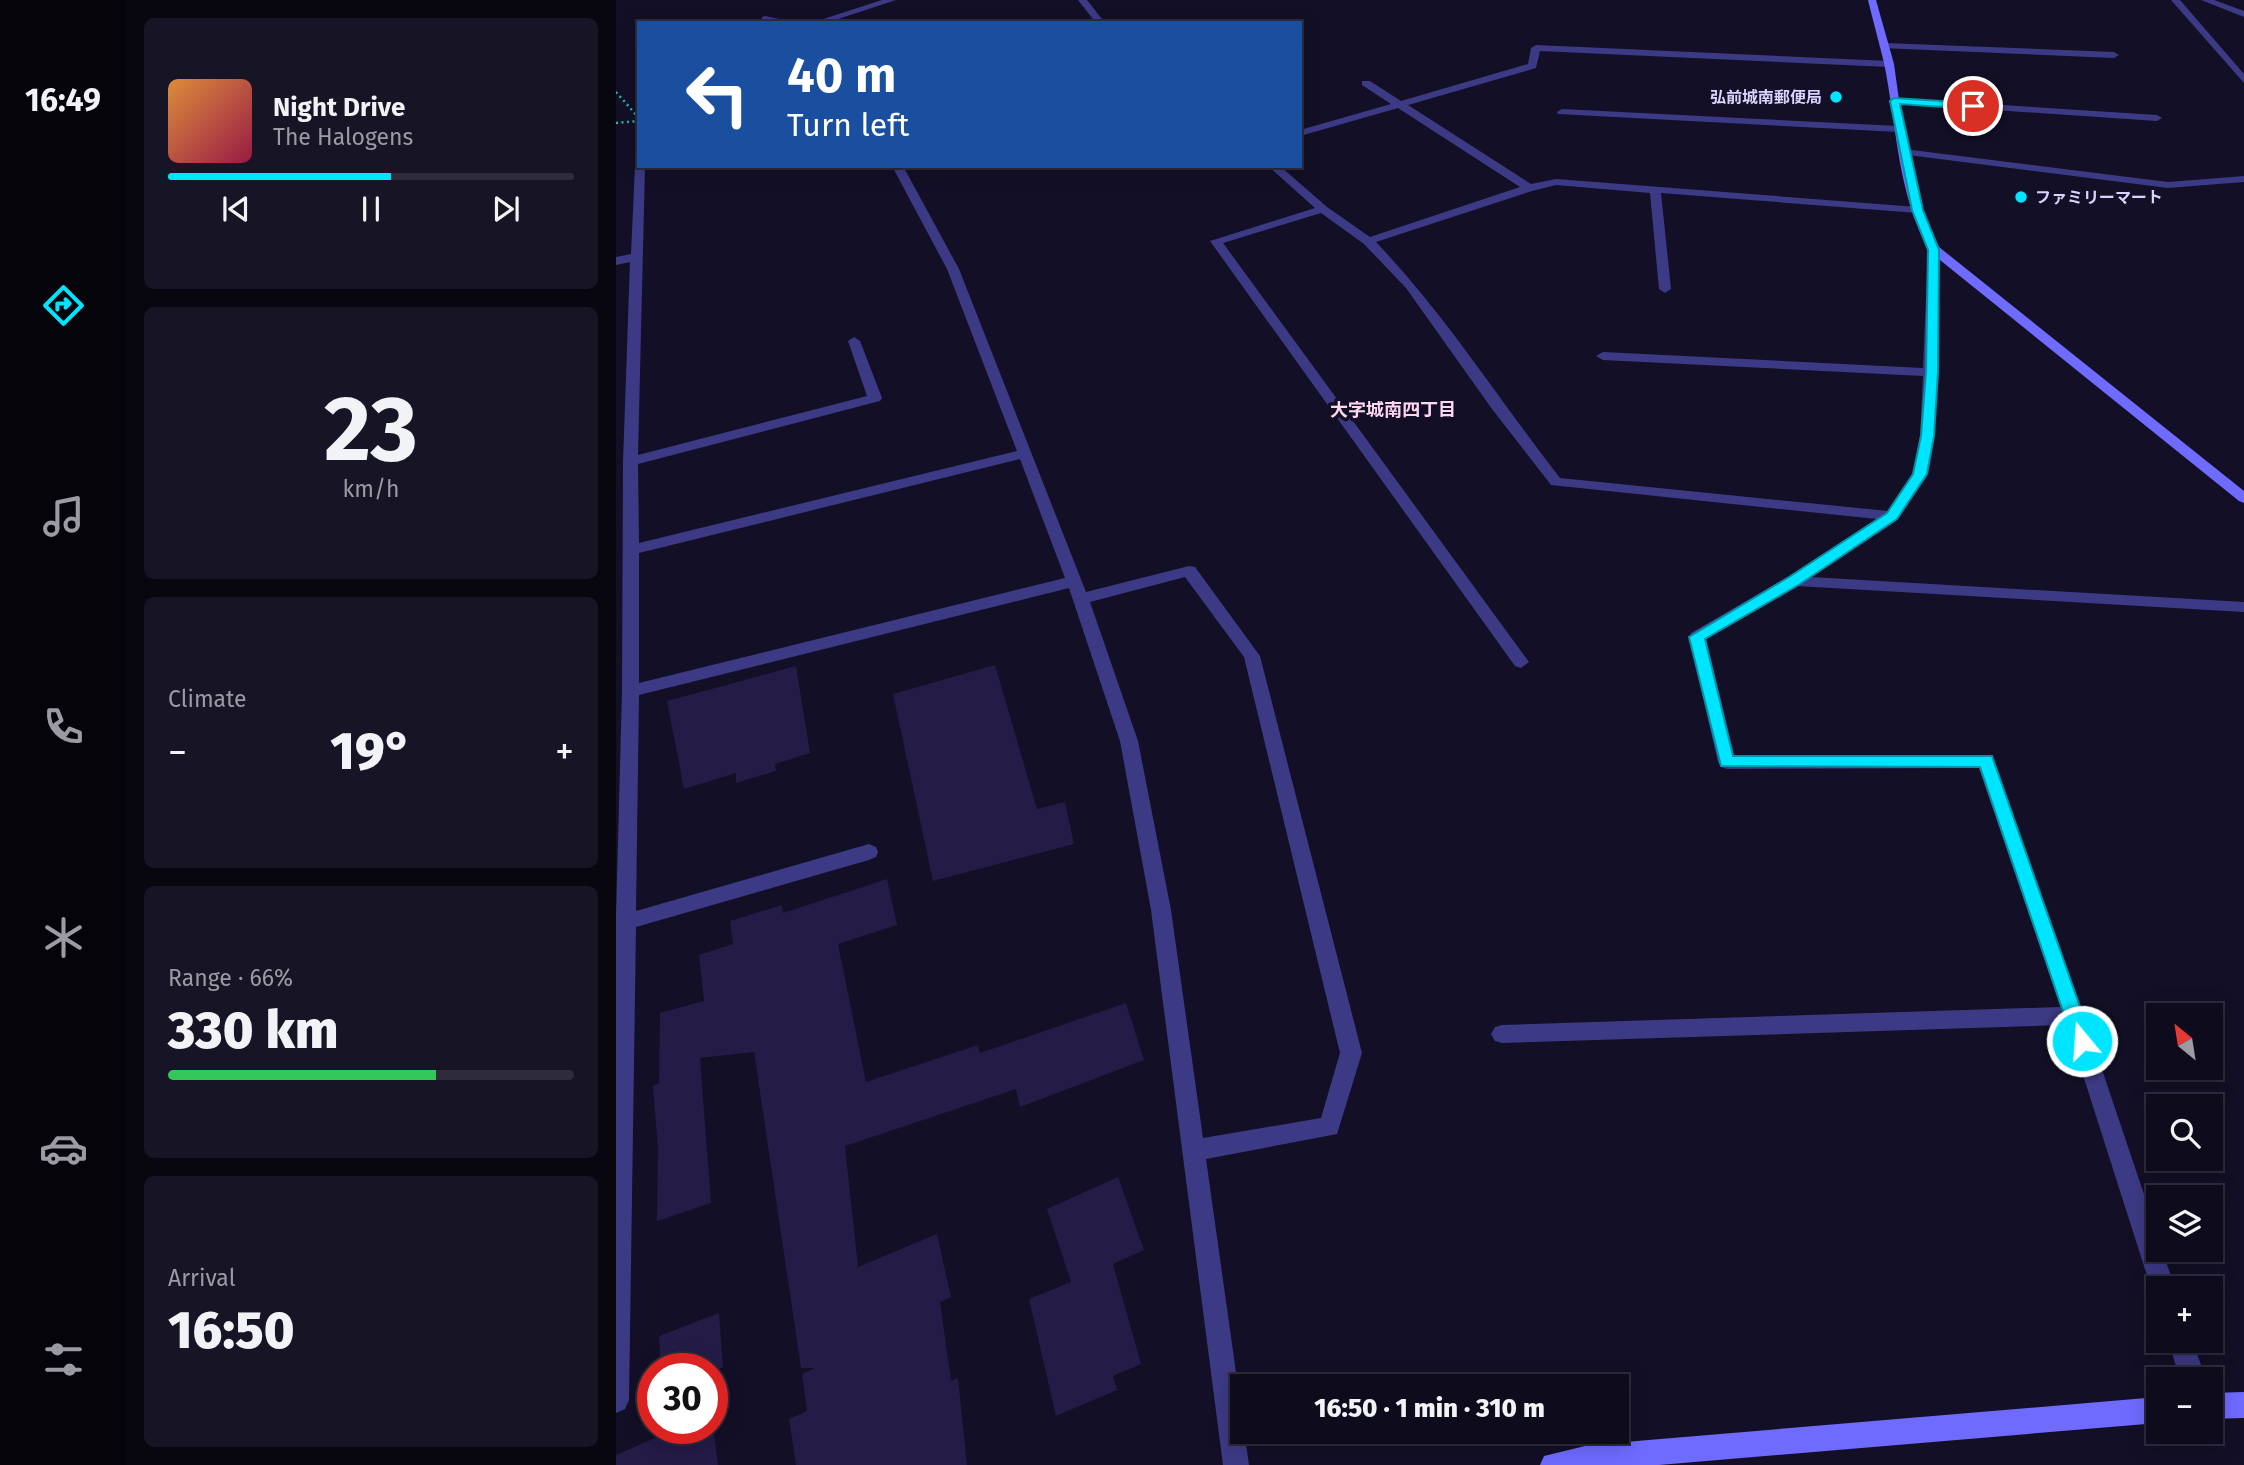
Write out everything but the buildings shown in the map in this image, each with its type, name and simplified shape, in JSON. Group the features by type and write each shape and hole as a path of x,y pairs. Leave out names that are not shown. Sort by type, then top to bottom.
{"street":[{"path":"822,21 892,0"},
{"path":"1082,0 1096,21"},
{"path":"1872,0 1889,64 1898,128 1917,210 1934,250 1932,372 1927,436 1920,474 1892,516 1794,581 1697,637 1727,762 1986,761 2074,1016 2159,1276"},
{"path":"2175,0 2244,80"},
{"path":"2205,0 2244,15"},
{"path":"765,19 780,21"},
{"path":"1884,46 2114,55"},
{"path":"1302,132 1533,66 1536,48 1889,64"},
{"path":"1366,83 1529,188"},
{"path":"1894,101 2157,118"},
{"path":"1562,112 1898,128"},
{"path":"1904,152 2168,185 2244,179"},
{"path":"616,1400 621,923 631,691 623,649 630,550 631,462 623,414 636,257 640,168"},
{"path":"898,168 953,270 1077,590 1129,741 1161,910 1236,1465"},
{"path":"1275,168 1323,209 1368,241 1410,285 1497,406 1556,482 1892,516"},
{"path":"1368,241 1529,188 1556,183 1917,210"},
{"path":"1655,191 1665,289"},
{"path":"1323,209 1216,241 1521,662"},
{"path":"1934,250 2244,498"},
{"path":"616,261 636,257"},
{"path":"631,462 875,398 854,341"},
{"path":"1603,356 1932,372"},
{"path":"630,550 1023,454"},
{"path":"631,691 1077,590 1189,570 1252,656 1351,1053 1329,1127 1194,1150"},
{"path":"1794,581 2244,607"},
{"path":"621,923 869,852"},
{"path":"1502,1034 2074,1016"},
{"path":"2223,1406 2244,1405"},
{"path":"1553,1465 1589,1458 2146,1411"}],"path":[{"path":"616,92 637,117"},
{"path":"616,124 637,119"}],"place":[{"name":"弘前城南郵便局","path":"1836,97"},
{"name":"ファミリーマート","path":"2021,197"}],"district":[{"name":"大字城南四丁目","path":"1393,410"}],"route":[{"path":"1973,106 1894,101 1917,210 1934,250 1932,372 1927,436 1920,474 1892,516 1794,581 1697,637 1727,762 1986,761 2082,1041"}]}
